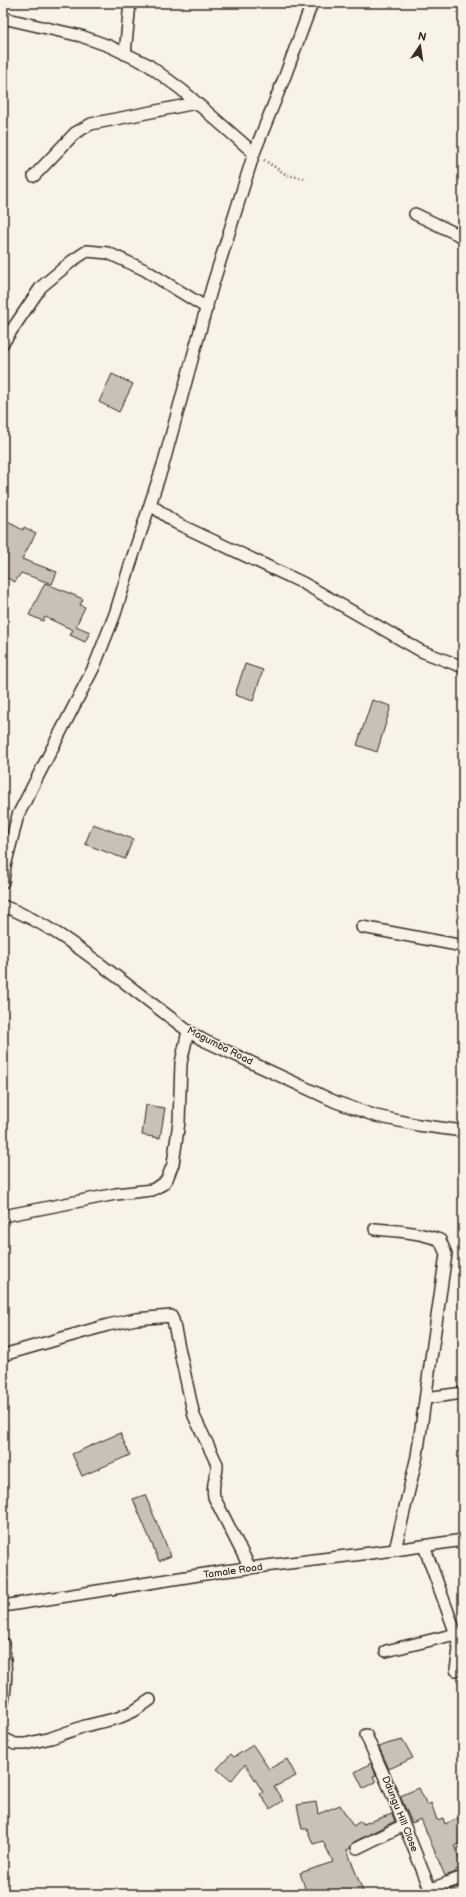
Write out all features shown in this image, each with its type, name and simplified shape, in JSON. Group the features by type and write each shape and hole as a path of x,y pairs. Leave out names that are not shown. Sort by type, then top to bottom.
{"street":[{"path":"125,54 130,3"},
{"path":"3,882 5,866 18,815 94,668 115,614 130,562 151,505 206,308 254,153 312,3"},
{"path":"3,18 80,36 109,46 147,64 196,103 254,153"},
{"path":"34,176 75,133 90,124 196,103"},
{"path":"415,214 463,237"},
{"path":"3,343 41,287 72,261 87,251 108,253 145,270 206,308"},
{"path":"151,505 176,523 303,583 421,651 463,667"},
{"name":"Magumba Road","path":"3,906 25,914 46,925 95,960 188,1031 203,1040 336,1102 376,1116 418,1125 463,1131"},
{"path":"362,927 463,946"},
{"path":"3,1216 116,1194 152,1190 163,1184 167,1179 173,1164 179,1122 181,1063 188,1031"},
{"path":"376,1229 409,1232 430,1236 440,1240 446,1254 417,1456 395,1550"},
{"path":"3,1355 108,1325 158,1316 170,1316 173,1320 194,1416 217,1464 218,1471 212,1486 214,1497 250,1568"},
{"path":"426,1398 463,1392"},
{"name":"Tamale Road","path":"3,1606 250,1568 463,1540"},
{"path":"424,1546 456,1634 459,1649 456,1670"},
{"path":"386,1651 456,1634"},
{"path":"3,1643 6,1661 5,1691 3,1701"},
{"path":"3,1738 15,1744 52,1738 85,1726 118,1718 134,1711 150,1700"},
{"name":"Ddungu Hill Close","path":"366,1735 431,1891"},
{"path":"357,1848 404,1825"},
{"path":"431,1891 463,1877"}],"path":[{"path":"254,153 287,175 307,179"}],"building":[{"path":"112,374 133,384 119,412 99,402"},
{"path":"6,521 23,530 24,527 36,533 22,559 57,572 52,584 21,573 15,582 3,576 3,527"},
{"path":"45,583 83,599 80,605 85,607 76,626 90,632 85,642 70,635 73,630 45,617 43,621 29,615"},
{"path":"245,664 263,670 253,701 235,695"},
{"path":"372,700 391,706 377,752 357,745"},
{"path":"93,824 133,839 125,859 85,844"},
{"path":"146,1105 165,1108 160,1138 142,1135"},
{"path":"120,1433 130,1455 82,1476 72,1454"},
{"path":"145,1495 171,1556 159,1561 133,1499"},
{"path":"403,1740 413,1758 389,1769 379,1747"},
{"path":"253,1745 269,1769 287,1759 296,1776 274,1787 283,1801 270,1809 260,1794 263,1792 245,1764 231,1781 217,1769 231,1754 234,1757"},
{"path":"371,1763 376,1775 373,1776 376,1782 363,1788 355,1772"},
{"path":"419,1788 427,1805 431,1803 437,1820 443,1818 445,1824 463,1816 463,1842 454,1846 463,1867 456,1870 456,1872 445,1876 421,1819 412,1823 400,1796"},
{"path":"316,1802 318,1814 340,1805 353,1826 361,1821 363,1824 392,1814 395,1821 354,1842 347,1850 364,1894 307,1894 300,1873 333,1862 323,1841 313,1844 307,1829 302,1829 297,1805"},
{"path":"461,1885 463,1894 452,1894 450,1889"}]}
